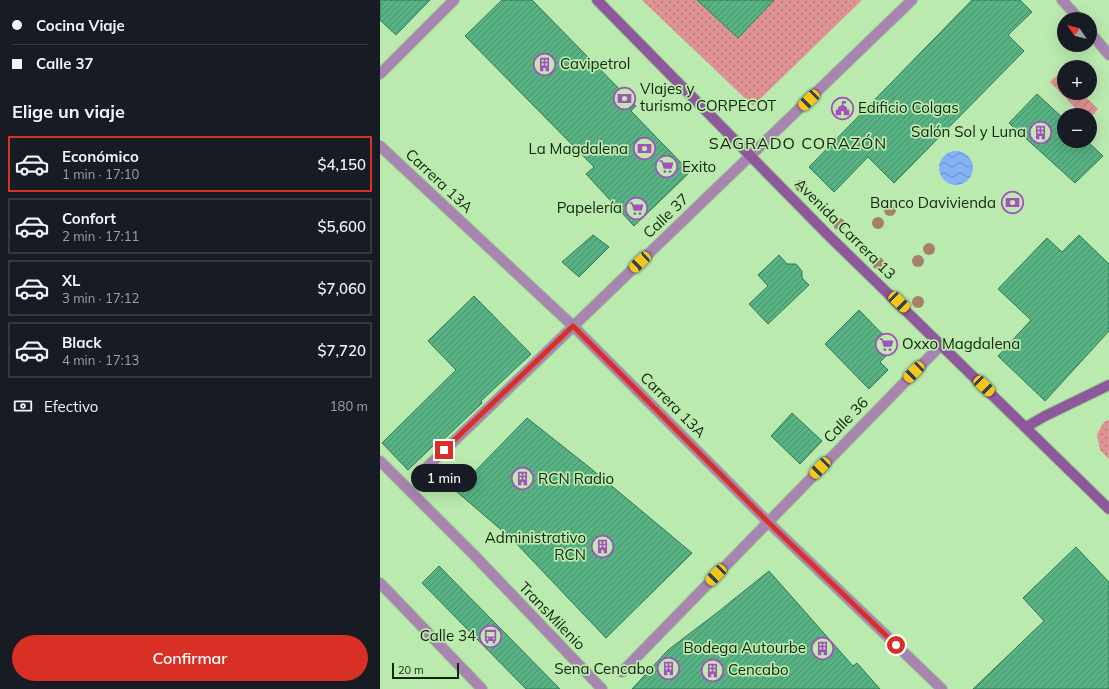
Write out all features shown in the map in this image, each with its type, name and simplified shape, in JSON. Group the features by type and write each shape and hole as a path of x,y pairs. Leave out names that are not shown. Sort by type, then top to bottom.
{"main road":[{"name":"Avenida Carrera 13","path":"597,0 828,235 942,344 1109,509"},
{"path":"1026,427 1045,416 1109,385"}],"street":[{"path":"380,74 454,0"},
{"name":"Calle 37","path":"423,471 912,0"},
{"path":"1062,0 1073,12"},
{"path":"1097,40 1109,55"},
{"name":"Carrera 13A","path":"380,146 573,326 768,522 942,689"},
{"name":"Calle 36","path":"622,672 942,344"},
{"name":"TransMilenio","path":"380,461 602,689"},
{"path":"380,582 482,689"}],"shaded area":[{"path":"642,0 697,0 738,38 774,0 862,0 753,106"},
{"path":"1057,76 1057,89 1050,82"},
{"path":"1067,100 1089,100 1097,108 1075,108"},
{"path":"1109,420 1109,459 1100,450 1097,434 1104,422"}],"water":[{"path":"953,151 959,151 963,152 970,158 973,168 972,175 966,182 959,185 953,185 949,184 942,178 939,171 939,165 940,161 946,154"}],"building":[{"path":"380,0 430,0 396,35 380,20"},
{"name":"Cavipetrol","path":"502,0 532,0 636,106 631,111 690,172 634,226 586,174 594,167 465,36"},
{"path":"697,0 774,0 738,38"},
{"path":"972,0 1020,0 1032,12 1008,35 1024,51 894,183 868,157 834,192 809,167"},
{"name":"Salón Sol y Luna","path":"1037,94 1057,113 1057,148 1094,148 1103,156 1075,183 1009,123"},
{"path":"593,235 609,247 579,277 562,262"},
{"path":"1079,235 1109,264 1109,331 1045,401 998,356 1031,320 998,289 1047,238 1062,252"},
{"path":"779,255 787,264 796,264 802,271 802,278 809,285 768,324 749,304 768,286 758,275"},
{"path":"474,296 531,354 481,401 482,403 439,444 437,442 408,470 382,443 456,370 428,341"},
{"path":"859,310 895,347 880,362 888,370 869,389 825,344"},
{"path":"792,413 822,441 800,464 771,436"},
{"name":"Administrativo RCN","path":"527,418 589,467 692,553 606,638 513,540 456,491"},
{"path":"1076,547 1109,582 1109,689 973,689 1044,621 1023,598"},
{"name":"Calle 34","path":"439,566 560,689 526,689 422,583"},
{"path":"769,571 853,666 857,663 880,689 632,689 668,650"}],"place":[{"name":"Cavipetrol","path":"544,64"},
{"name":"VIajes y turismo CORPECOT","path":"625,98"},
{"name":"Edificio Colgas","path":"842,108"},
{"name":"Salón Sol y Luna","path":"1041,132"},
{"name":"La Magdalena","path":"644,149"},
{"name":"Exito","path":"667,167"},
{"name":"Banco Davivienda","path":"1012,203"},
{"name":"Papelería","path":"637,208"},
{"name":"Oxxo Magdalena","path":"886,344"},
{"name":"RCN Radio","path":"522,479"},
{"name":"Administrativo RCN","path":"602,547"},
{"name":"Calle 34","path":"491,636"},
{"name":"Bodega Autourbe","path":"822,648"},
{"name":"Sena Cencabo","path":"669,669"},
{"name":"Cencabo","path":"712,670"}],"district":[{"name":"SAGRADO CORAZÓN","path":"798,143"}],"route":[{"path":"444,450 573,326 768,522 896,645"}]}
